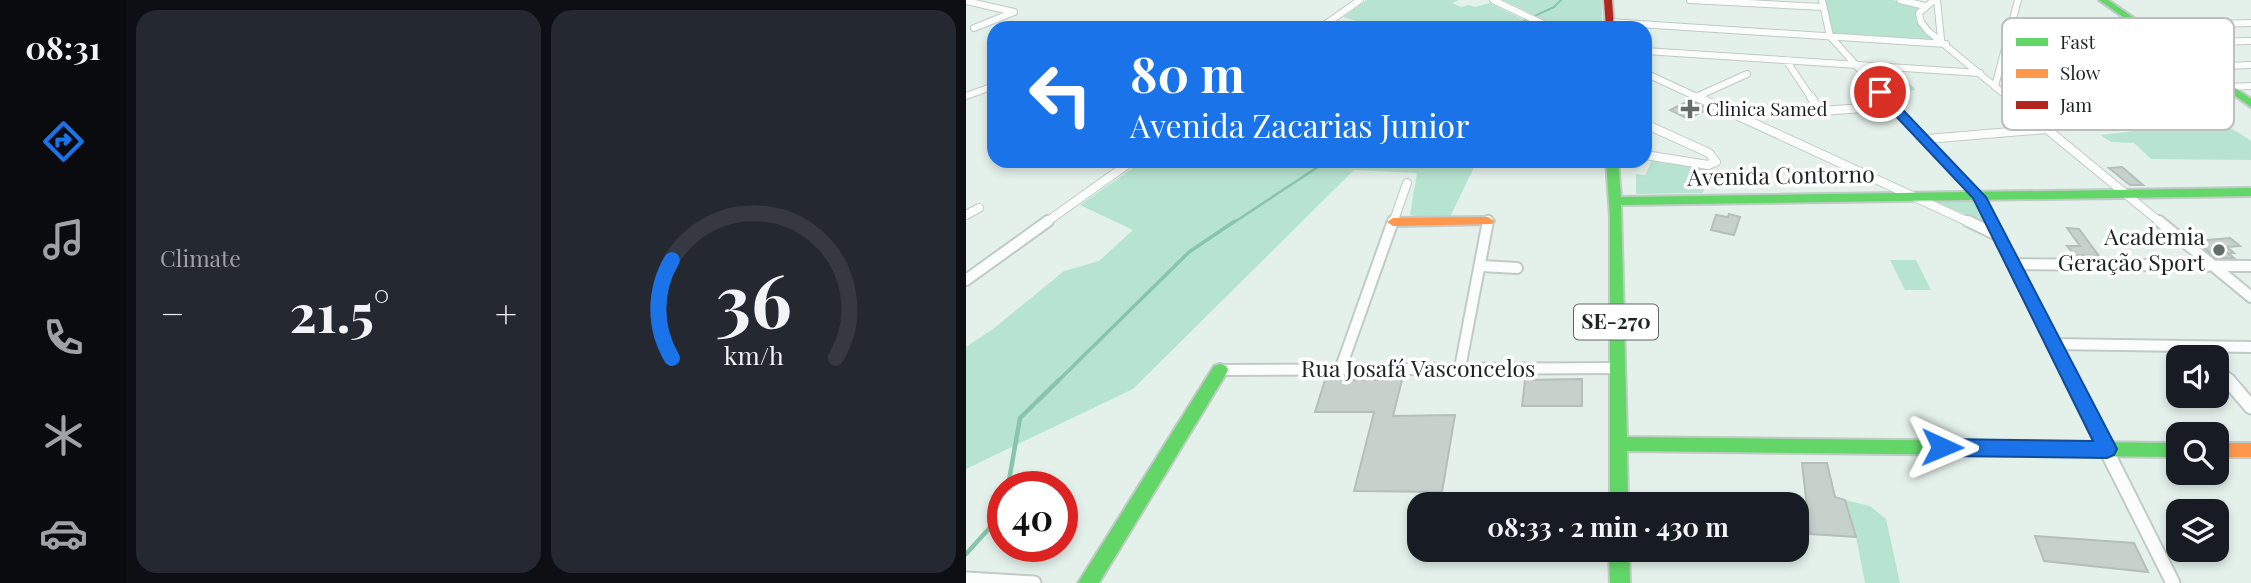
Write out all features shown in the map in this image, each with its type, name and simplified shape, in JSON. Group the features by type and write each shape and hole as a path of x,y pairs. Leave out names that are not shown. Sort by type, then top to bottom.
{"main road":[{"path":"1608,0 1610,21"},
{"path":"2103,0 2128,18"},
{"path":"2234,93 2251,104"},
{"name":"SE-270","path":"1612,168 1619,492"},
{"name":"Avenida Contorno","path":"1614,201 2129,194 2248,195"},
{"path":"1393,222 1488,221"},
{"path":"1088,583 1220,370"},
{"path":"1619,444 2166,450"},
{"path":"2229,450 2251,450"},
{"path":"1619,562 1620,583"}],"street":[{"path":"1330,21 1360,0"},
{"path":"1493,0 1538,21"},
{"path":"1690,0 1822,4 1830,36 1853,64 1927,139 1979,197 2173,583"},
{"path":"1900,0 1933,2"},
{"path":"2013,18 2018,0"},
{"path":"966,1 1014,12 992,21"},
{"path":"1933,2 1919,13 1925,27 2002,92"},
{"path":"1933,2 1937,28 1944,43"},
{"path":"974,28 987,23"},
{"path":"1652,27 1944,43"},
{"path":"1652,51 1980,73"},
{"path":"1994,86 2002,57"},
{"path":"1786,60 1816,107 1828,112 1894,106"},
{"path":"1696,97 1747,74"},
{"path":"1652,76 1997,235"},
{"path":"966,87 977,92"},
{"path":"966,96 987,88"},
{"path":"1652,127 1709,153 1716,162 1708,165 1652,156"},
{"path":"1927,139 2035,130"},
{"path":"2048,130 2251,297"},
{"path":"966,279 1122,168"},
{"path":"1340,370 1407,183"},
{"path":"966,215 979,208"},
{"path":"1460,368 1482,266 1488,221"},
{"path":"2013,264 2251,266"},
{"path":"1482,266 1517,268"},
{"path":"2054,344 2166,346"},
{"path":"2229,347 2251,347"},
{"name":"Rua Josafá Vasconcelos","path":"1220,370 1616,368"},
{"path":"2229,380 2251,407"},
{"path":"966,579 1034,583"}],"green space":[{"path":"1367,0 1459,0 1452,3 1461,7 1475,7 1490,3 1527,21 1357,21 1343,17"},
{"path":"1503,0 1602,0 1602,21 1546,21"},
{"path":"1825,0 1893,0 1922,7 1917,13 1916,21 1944,43 1832,36"},
{"path":"1870,73 1898,73 1916,90 1889,92"},
{"path":"2143,130 2234,130 2251,141 2251,160 2151,159 2134,143 2111,142 2100,135"},
{"path":"1652,161 1710,167 1703,193 1636,194 1636,174 1645,175 1648,168 1652,168"},
{"path":"1133,168 1474,168 1450,217 1432,219 1410,215 1417,173 1354,170 1133,389 966,469 966,347 993,329 1064,271 1099,261 1133,230 1080,205"},
{"path":"1973,200 1984,222 1933,201"},
{"path":"1890,260 1916,260 1931,290 1905,290"},
{"path":"1845,500 1870,506 1886,519 1900,583 1865,583"}],"building":[{"name":"Clinica Samed","path":"1690,100 1708,109 1688,119 1670,110"},
{"path":"2122,167 2143,185 2130,185 2109,168"},
{"path":"1729,214 1740,217 1734,235 1711,230 1716,215 1728,217"},
{"path":"2067,228 2079,229 2099,256 2075,255 2067,246 2080,246"},
{"name":"Academia Geração Sport","path":"2230,238 2240,246 2227,247 2234,253 2228,253 2234,258 2216,258 2196,241"},
{"path":"1582,379 1582,406 1522,406 1525,380"},
{"path":"1325,380 1402,380 1393,416 1455,415 1442,492 1354,491 1374,412 1315,412"},
{"path":"1802,463 1827,463 1835,497 1845,500 1856,537 1810,534 1809,492 1805,492"},
{"path":"2035,536 2134,543 2148,572 2044,561"}],"waterway":[{"path":"1524,21 1554,7 1561,0"},
{"path":"1233,223 1316,168"},
{"path":"1057,382 1189,252 1235,221"},
{"path":"1011,471 1020,418 1059,380"},
{"path":"966,554 987,531"}],"traffic: fast":[{"path":"2103,0 2129,18"},
{"path":"2234,92 2251,104"},
{"path":"1612,168 1616,217 1619,492"},
{"path":"1614,201 2251,192"},
{"path":"1088,583 1220,370"},
{"path":"1619,444 2166,450"},
{"path":"1619,562 1620,583"}],"traffic: slow":[{"path":"1393,222 1488,221"},
{"path":"2229,450 2251,450"}],"traffic: jam":[{"path":"1608,0 1610,21"}],"place":[{"name":"Clinica Samed","path":"1690,109"},
{"name":"Academia Geração Sport","path":"2219,250"}],"route":[{"path":"1880,92 1979,197 2107,449 1942,447"}]}
